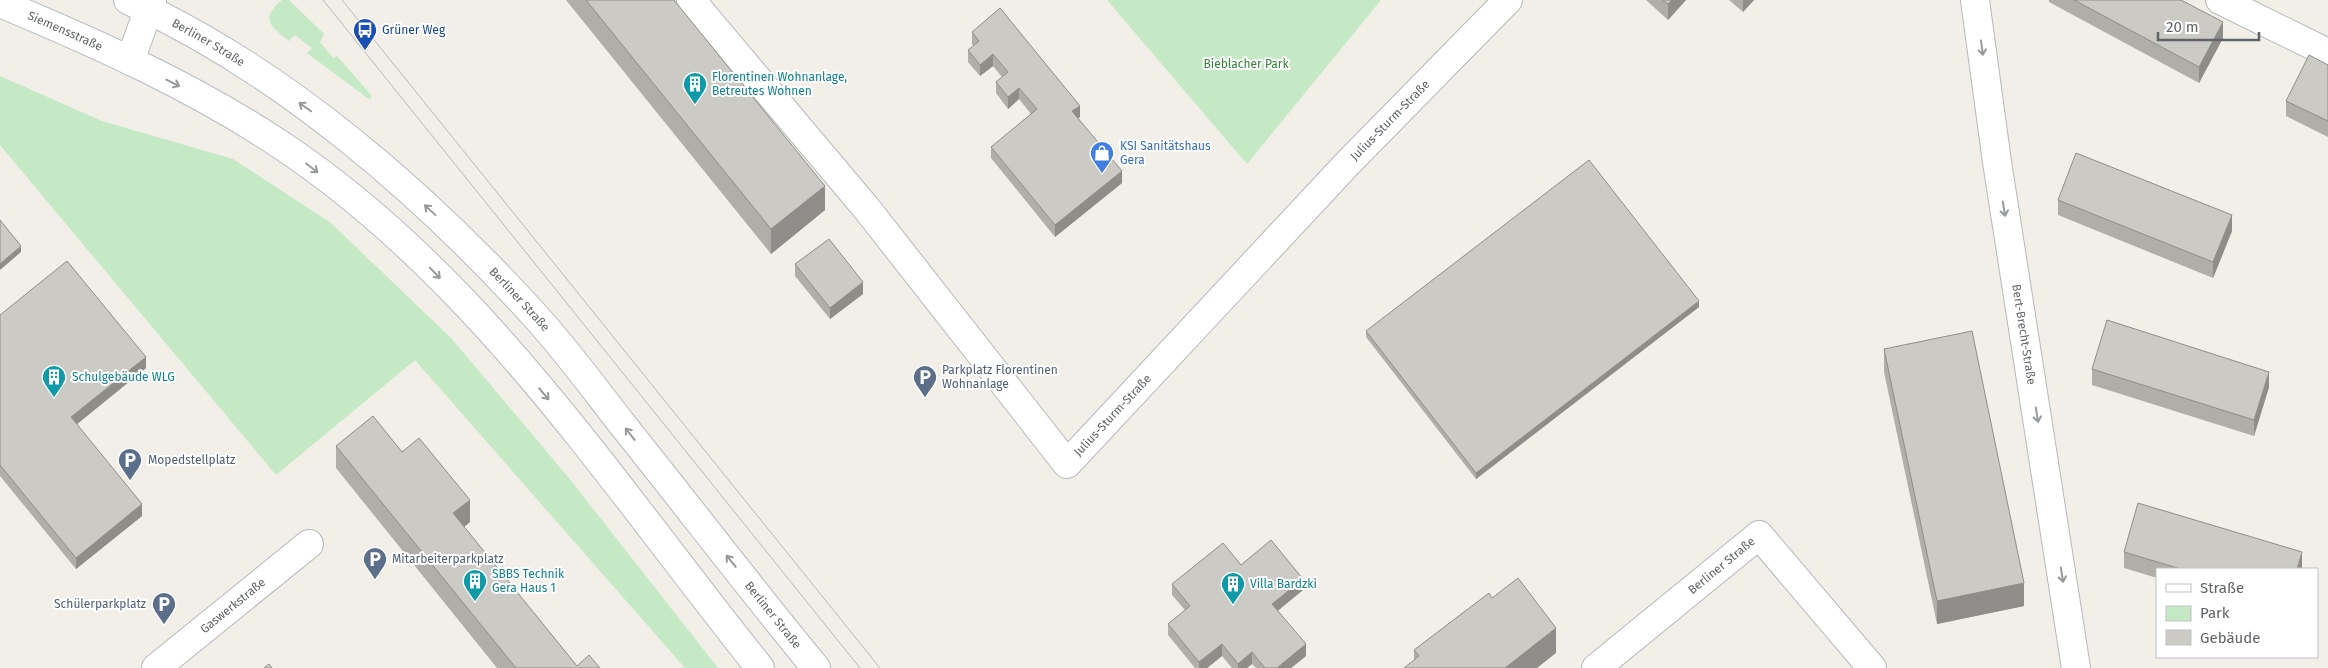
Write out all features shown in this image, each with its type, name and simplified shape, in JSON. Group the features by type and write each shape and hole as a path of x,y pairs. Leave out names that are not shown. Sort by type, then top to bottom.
{"street":[{"name":"Julius-Sturm-Straße","path":"691,0 866,209 1067,464 1347,164 1508,0"},
{"name":"Bert-Brecht-Straße","path":"1975,0 1998,171 2076,668"},
{"path":"2220,0 2328,53"},
{"path":"144,2 130,61 203,98 282,145 358,203 433,269 506,348 601,462 760,668"},
{"name":"Berliner Straße","path":"144,2 237,60 309,109 374,159 490,268 544,326 816,668"},
{"name":"Siemensstraße","path":"0,3 47,22 130,61"},
{"name":"Berliner Straße","path":"1596,668 1758,535 1872,668"},
{"name":"Gaswerkstraße","path":"156,668 308,544"}],"green space":[{"path":"282,0 289,0 324,34 320,42 333,58 337,56 372,96 370,100 307,53 312,48 295,35 289,41 273,27 269,18 271,12"},
{"name":"Bieblacher Park","path":"1107,0 1381,0 1247,164"},
{"path":"0,76 102,121 233,159 331,223 452,339 568,477 718,668 685,668 415,360 276,475 0,145"}],"building":[{"name":"Florentinen Wohnanlage, Betreutes Wohnen","path":"586,0 674,0 825,186 771,229"},
{"path":"1663,0 1672,0 1668,4"},
{"path":"2074,0 2181,0 2223,22 2199,67"},
{"path":"1000,8 1080,106 1072,111 1122,171 1055,225 991,147 1037,109 1019,88 1008,97 996,82 1008,72 993,54 980,65 968,50 979,41 972,32"},
{"path":"2309,55 2328,65 2328,121 2286,101"},
{"path":"2076,153 2232,215 2213,262 2058,200"},
{"path":"1589,160 1699,301 1476,473 1366,331"},
{"path":"0,220 21,246 0,264"},
{"path":"829,239 863,282 830,308 795,264"},
{"name":"Schulgebäude WLG","path":"67,261 146,357 71,417 142,504 76,558 0,465 0,315"},
{"path":"2107,320 2269,372 2254,420 2092,369"},
{"path":"1972,331 2024,583 1937,601 1884,349"},
{"name":"SBBS Technik Gera Haus 1","path":"373,416 402,452 419,438 470,500 453,513 577,666 589,655 600,668 516,668 336,446"},
{"path":"2138,503 2302,552 2297,568 2178,568 2124,552"},
{"name":"Villa Bardzki","path":"1271,540 1303,579 1272,604 1306,644 1277,668 1265,668 1252,652 1238,664 1222,644 1199,662 1168,624 1190,606 1172,584 1223,543 1241,565"},
{"path":"1518,578 1556,628 1505,668 1404,668 1419,656 1414,650 1489,593 1492,598"},
{"path":"269,664 272,668 264,668"}],"tram line":[{"path":"323,0 860,668"},
{"path":"342,0 880,668"}],"place":[{"name":"Grüner Weg","path":"365,51"},
{"name":"Florentinen Wohnanlage, Betreutes Wohnen","path":"695,105"},
{"name":"KSI Sanitätshaus Gera","path":"1102,174"},
{"name":"Schulgebäude WLG","path":"54,398"},
{"name":"Parkplatz Florentinen Wohnanlage","path":"925,398"},
{"name":"Mopedstellplatz","path":"130,481"},
{"name":"Mitarbeiterparkplatz","path":"375,580"},
{"name":"SBBS Technik Gera Haus 1","path":"475,602"},
{"name":"Villa Bardzki","path":"1233,605"},
{"name":"Schülerparkplatz","path":"164,625"}]}
